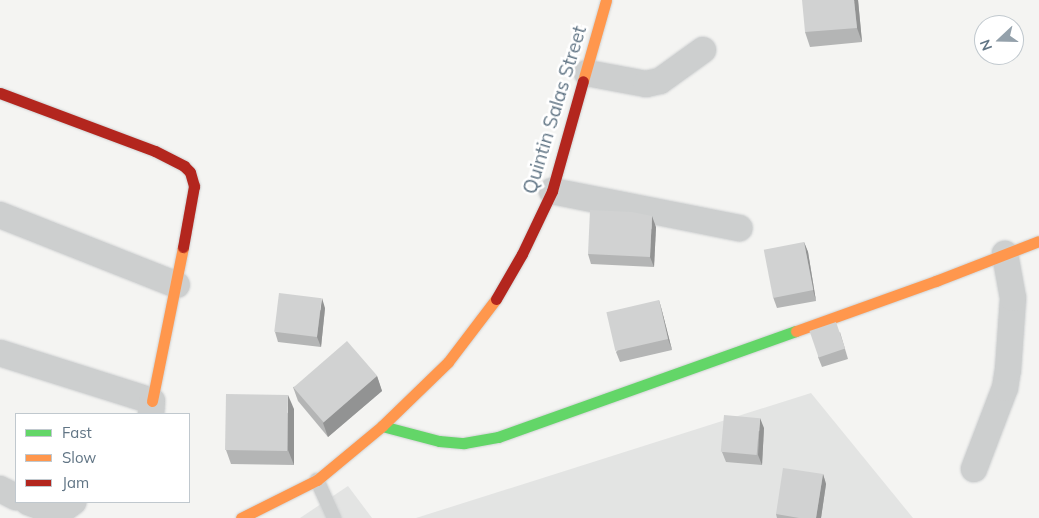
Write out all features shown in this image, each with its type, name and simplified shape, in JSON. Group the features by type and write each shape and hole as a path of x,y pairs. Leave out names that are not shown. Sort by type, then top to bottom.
{"street":[{"name":"Quintin Salas Street","path":"241,518 317,480 382,426 448,362 490,309 522,254 552,191 587,73 606,0"},
{"path":"587,73 646,84 660,81 703,50"},
{"path":"0,93 155,151 184,166 192,178 194,192 152,408 0,353"},
{"path":"552,191 739,228"},
{"path":"0,215 177,285"},
{"path":"382,426 439,442 464,443 498,437 936,281 1039,241"},
{"path":"974,469 1002,395 1008,370 1013,298 1005,254"},
{"path":"0,489 15,496"},
{"path":"21,503 24,518"},
{"path":"32,503 64,511"}],"lane":[{"path":"317,480 334,518"}],"shaded area":[{"path":"811,393 913,518 416,518"},
{"path":"348,486 372,518 300,518"}],"building":[{"path":"802,0 854,0 857,28 805,32"},
{"path":"590,210 632,212 652,216 650,257 588,254"},
{"path":"804,242 813,290 773,298 764,250"},
{"path":"279,293 322,298 317,337 274,332"},
{"path":"659,300 668,339 615,351 606,312"},
{"path":"836,322 845,348 819,358 810,331"},
{"path":"347,341 377,376 324,422 293,388"},
{"path":"226,394 288,395 287,451 225,450"},
{"path":"724,415 760,418 757,455 721,452"},
{"path":"783,468 823,474 816,518 799,518 776,514"}],"traffic: fast":[{"path":"382,426 439,441 464,443 498,437 796,331"}],"traffic: slow":[{"path":"583,81 606,0"},
{"path":"796,331 936,281 1039,241"},
{"path":"152,401 183,247"},
{"path":"241,518 317,480 382,426 448,362 496,299"}],"traffic: jam":[{"path":"496,299 522,254 552,191 583,81"},
{"path":"0,93 155,151 184,166 190,172 194,186 183,247"}]}
